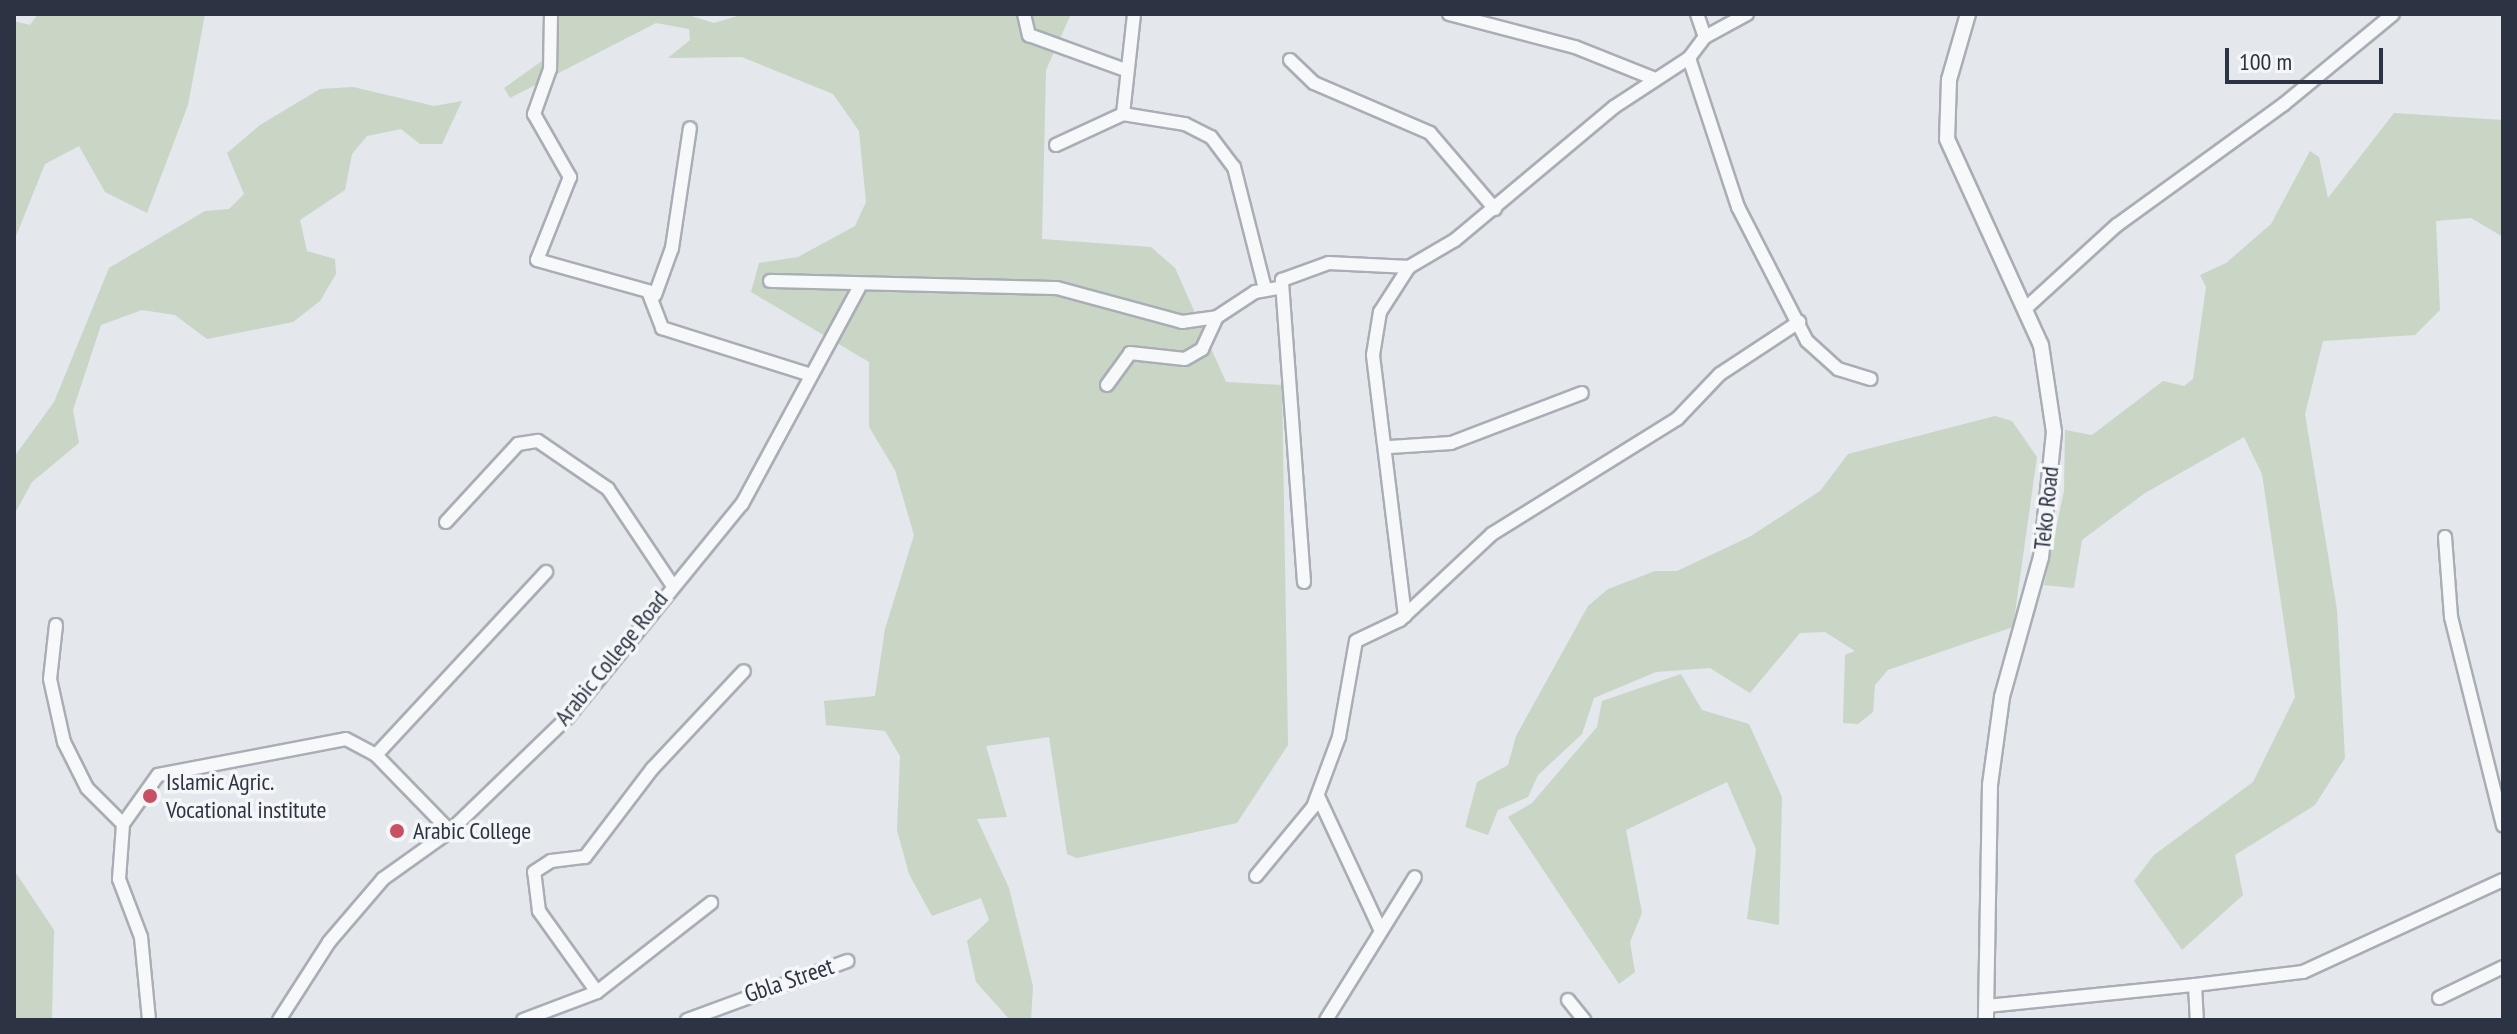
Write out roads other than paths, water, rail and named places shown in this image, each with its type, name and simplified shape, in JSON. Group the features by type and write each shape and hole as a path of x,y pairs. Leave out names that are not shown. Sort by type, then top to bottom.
{"street":[{"path":"551,14 550,69 534,114 570,177 537,260 655,295"},
{"path":"1024,14 1029,35 1123,69"},
{"path":"1123,114 1123,69 1134,14"},
{"path":"1449,14 1575,47 1655,79"},
{"path":"1697,14 1705,37"},
{"path":"1405,616 1390,447 1374,329 1409,267 1495,209 1655,79 1689,58 1705,37 1747,14"},
{"name":"Teko Road","path":"1968,14 1949,80 1947,139 2026,308 2049,389 2050,505 2002,697 1992,770 1986,1013"},
{"path":"2026,308 2117,225 2284,104 2393,14"},
{"path":"1689,58 1738,207 1799,322 1820,355 1871,379"},
{"path":"1290,60 1314,83 1430,133 1495,209"},
{"path":"1056,145 1123,114 1197,127 1221,146 1234,167 1265,289"},
{"path":"690,128 672,248 655,295 653,315 662,328 811,375"},
{"path":"1304,582 1282,287 1287,274 1329,263 1409,267"},
{"path":"770,281 859,288 1057,288 1148,317 1217,317 1265,289 1282,287"},
{"name":"Arabic College Road","path":"279,1020 383,879 450,831 568,717 671,583 742,504 859,288"},
{"path":"1107,385 1130,353 1185,359 1202,349 1217,317"},
{"path":"1256,876 1302,826 1318,796 1339,737 1350,651 1364,634 1405,616 1492,534 1677,419 1720,374 1799,322"},
{"path":"1390,447 1451,443 1582,393"},
{"path":"446,522 518,444 538,441 608,489 671,583"},
{"path":"2445,537 2451,617 2503,826"},
{"path":"376,755 546,572"},
{"path":"56,625 50,679 64,742 87,788 123,824"},
{"path":"597,992 539,911 534,872 551,861 585,857 652,769 744,671"},
{"path":"149,1020 141,937 119,879 123,824 171,768 330,739 359,742 376,755 450,831"},
{"path":"1318,796 1380,929"},
{"path":"1326,1020 1415,877"},
{"path":"1986,1013 2303,972 2503,880"},
{"path":"523,1020 597,992 711,903"},
{"name":"Gbla Street","path":"687,1020 847,961"},
{"path":"2439,998 2503,967"},
{"path":"2195,985 2197,1020"},
{"path":"1568,1000 1584,1020"}],"place":[{"name":"Islamic Agric. Vocational institute","path":"150,796"},
{"name":"Arabic College","path":"397,831"}]}
